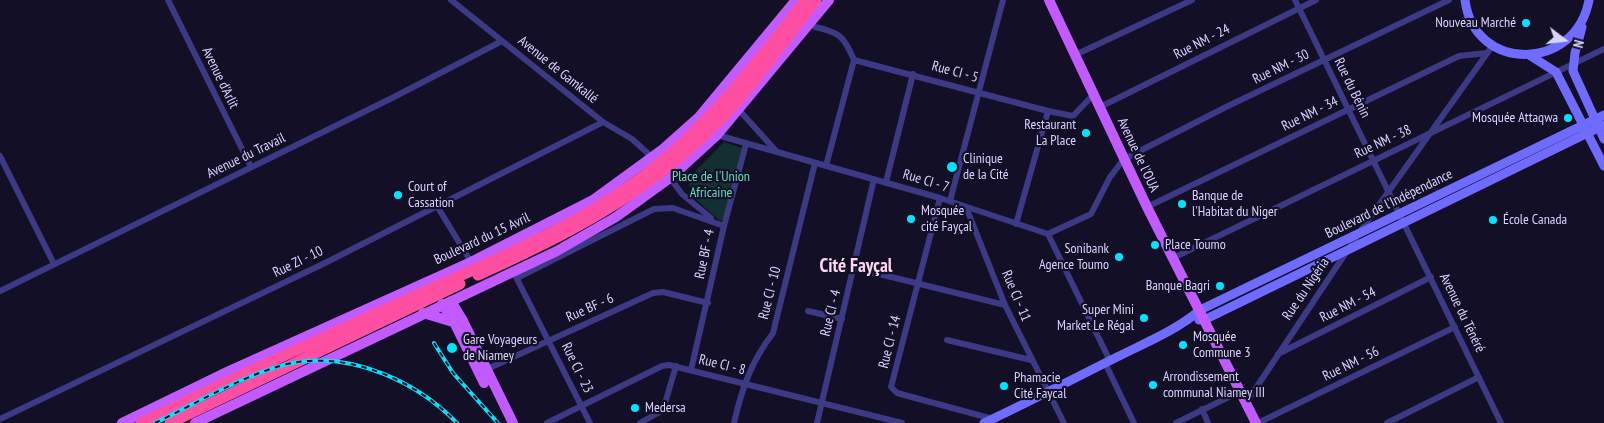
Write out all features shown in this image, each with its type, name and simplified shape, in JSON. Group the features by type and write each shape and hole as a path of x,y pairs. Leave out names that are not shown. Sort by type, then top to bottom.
{"highway":[{"name":"Boulevard du 15 Avril","path":"141,423 295,350 444,283 569,223 596,207 655,166 706,122 806,0"},
{"path":"170,423 594,219 658,175 709,132 816,0"}],"main road":[{"name":"Boulevard du 15 Avril","path":"122,423 230,371 471,262 578,209 652,158 682,132 711,103 796,0"},
{"path":"195,423 423,313 515,274 592,232 670,178 717,135 829,0"},
{"name":"Avenue de l'OUA","path":"1049,0 1147,207 1257,423"},
{"path":"1465,0 1472,22 1492,45 1506,52 1529,55 1545,53 1572,37 1585,17"},
{"path":"1589,0 1573,64 1574,76 1599,124 1604,139"},
{"path":"1529,55 1556,72 1604,166"},
{"name":"Boulevard de l'Indépendance","path":"1202,315 1359,232 1599,124 1604,115"},
{"name":"Boulevard de l'Indépendance","path":"984,423 1050,392 1188,320 1348,250 1404,223 1586,129"},
{"path":"458,321 470,292"},
{"path":"446,303 486,370 513,423"},
{"path":"423,313 458,321"},
{"path":"464,332 505,423"}],"street":[{"name":"Avenue d'Arlit","path":"168,0 251,167"},
{"name":"Avenue de Gamkallé","path":"451,0 603,122 632,139 652,158"},
{"path":"950,201 1003,0"},
{"path":"1075,55 1192,0"},
{"name":"Rue du Bénin","path":"1295,0 1400,214"},
{"name":"Rue NM - 24","path":"1100,107 1316,0"},
{"name":"Rue NM - 30","path":"1124,159 1449,0"},
{"path":"815,27 834,31 847,43 854,60 826,166"},
{"name":"Avenue du Travail","path":"0,291 502,41"},
{"name":"Rue du Nigéria","path":"1246,403 1359,232 1431,134 1492,45"},
{"name":"Rue NM - 38","path":"1173,258 1604,49"},
{"name":"Rue NM - 34","path":"1147,207 1459,56 1487,53"},
{"name":"Rue CI - 5","path":"854,60 1073,116 1094,94"},
{"path":"886,182 913,74"},
{"path":"739,110 778,153"},
{"path":"1016,224 1048,111"},
{"name":"Rue ZI - 10","path":"0,419 325,263 603,122"},
{"name":"Rue CI - 7","path":"717,135 940,198 1048,234"},
{"name":"Rue BF - 4","path":"691,370 708,303 724,226 746,144"},
{"path":"0,156 54,264"},
{"path":"1124,159 1110,177 1091,214 1048,234 1134,423"},
{"name":"Rue CI - 10","path":"734,423 744,383 757,356 773,333 815,163"},
{"path":"670,178 682,194 704,214 724,226"},
{"name":"Rue CI - 4","path":"817,423 855,268 874,180"},
{"name":"Rue CI - 14","path":"940,198 891,387 893,391 993,418"},
{"path":"437,206 471,262"},
{"name":"Rue CI - 11","path":"966,207 1005,305 1064,423"},
{"path":"515,274 654,209 673,208 724,226"},
{"name":"Avenue du Ténéré","path":"1400,214 1501,423"},
{"path":"855,268 917,285 1005,305"},
{"name":"Rue CI - 23","path":"515,274 550,340 590,423"},
{"name":"Rue NM - 54","path":"1276,355 1431,277"},
{"name":"Rue BF - 6","path":"486,370 653,293 664,292 708,303"},
{"path":"808,311 842,320"},
{"name":"Rue NM - 56","path":"1257,423 1455,327"},
{"path":"947,340 1031,360"},
{"name":"Rue CI - 8","path":"546,423 662,366 676,366 902,423"},
{"path":"640,423 662,410 676,366"},
{"path":"1387,423 1480,377"},
{"path":"1176,423 1241,391"},
{"path":"1202,409 1208,423"}],"green space":[{"name":"Place de l'Union Africaine","path":"724,142 742,148 724,219 720,221 692,196 688,179"}],"railway":[{"path":"434,343 453,373 498,423"},
{"path":"155,423 264,371 298,362 320,361 342,362 384,374 423,395 457,423"}],"place":[{"name":"Nouveau Marché","path":"1526,23"},
{"name":"Mosquée Attaqwa","path":"1568,118"},
{"name":"Restaurant La Place","path":"1086,133"},
{"name":"Clinique de la Cité","path":"952,167"},
{"name":"Court of Cassation","path":"398,195"},
{"name":"Banque de l'Habitat du Niger","path":"1182,204"},
{"name":"Mosquée cité Fayçal","path":"911,219"},
{"name":"École Canada","path":"1493,220"},
{"name":"Place Toumo","path":"1155,245"},
{"name":"Sonibank Agence Toumo","path":"1119,257"},
{"name":"Banque Bagri","path":"1220,286"},
{"name":"Super Mini Market Le Régal","path":"1144,318"},
{"name":"Mosquée Commune 3","path":"1183,345"},
{"name":"Gare Voyageurs de Niamey","path":"452,348"},
{"name":"Arrondissement communal Niamey III","path":"1153,385"},
{"name":"Phamacie Cité Faycal","path":"1004,386"},
{"name":"Medersa","path":"635,408"}],"district":[{"name":"Cité Fayçal","path":"856,267"}]}
